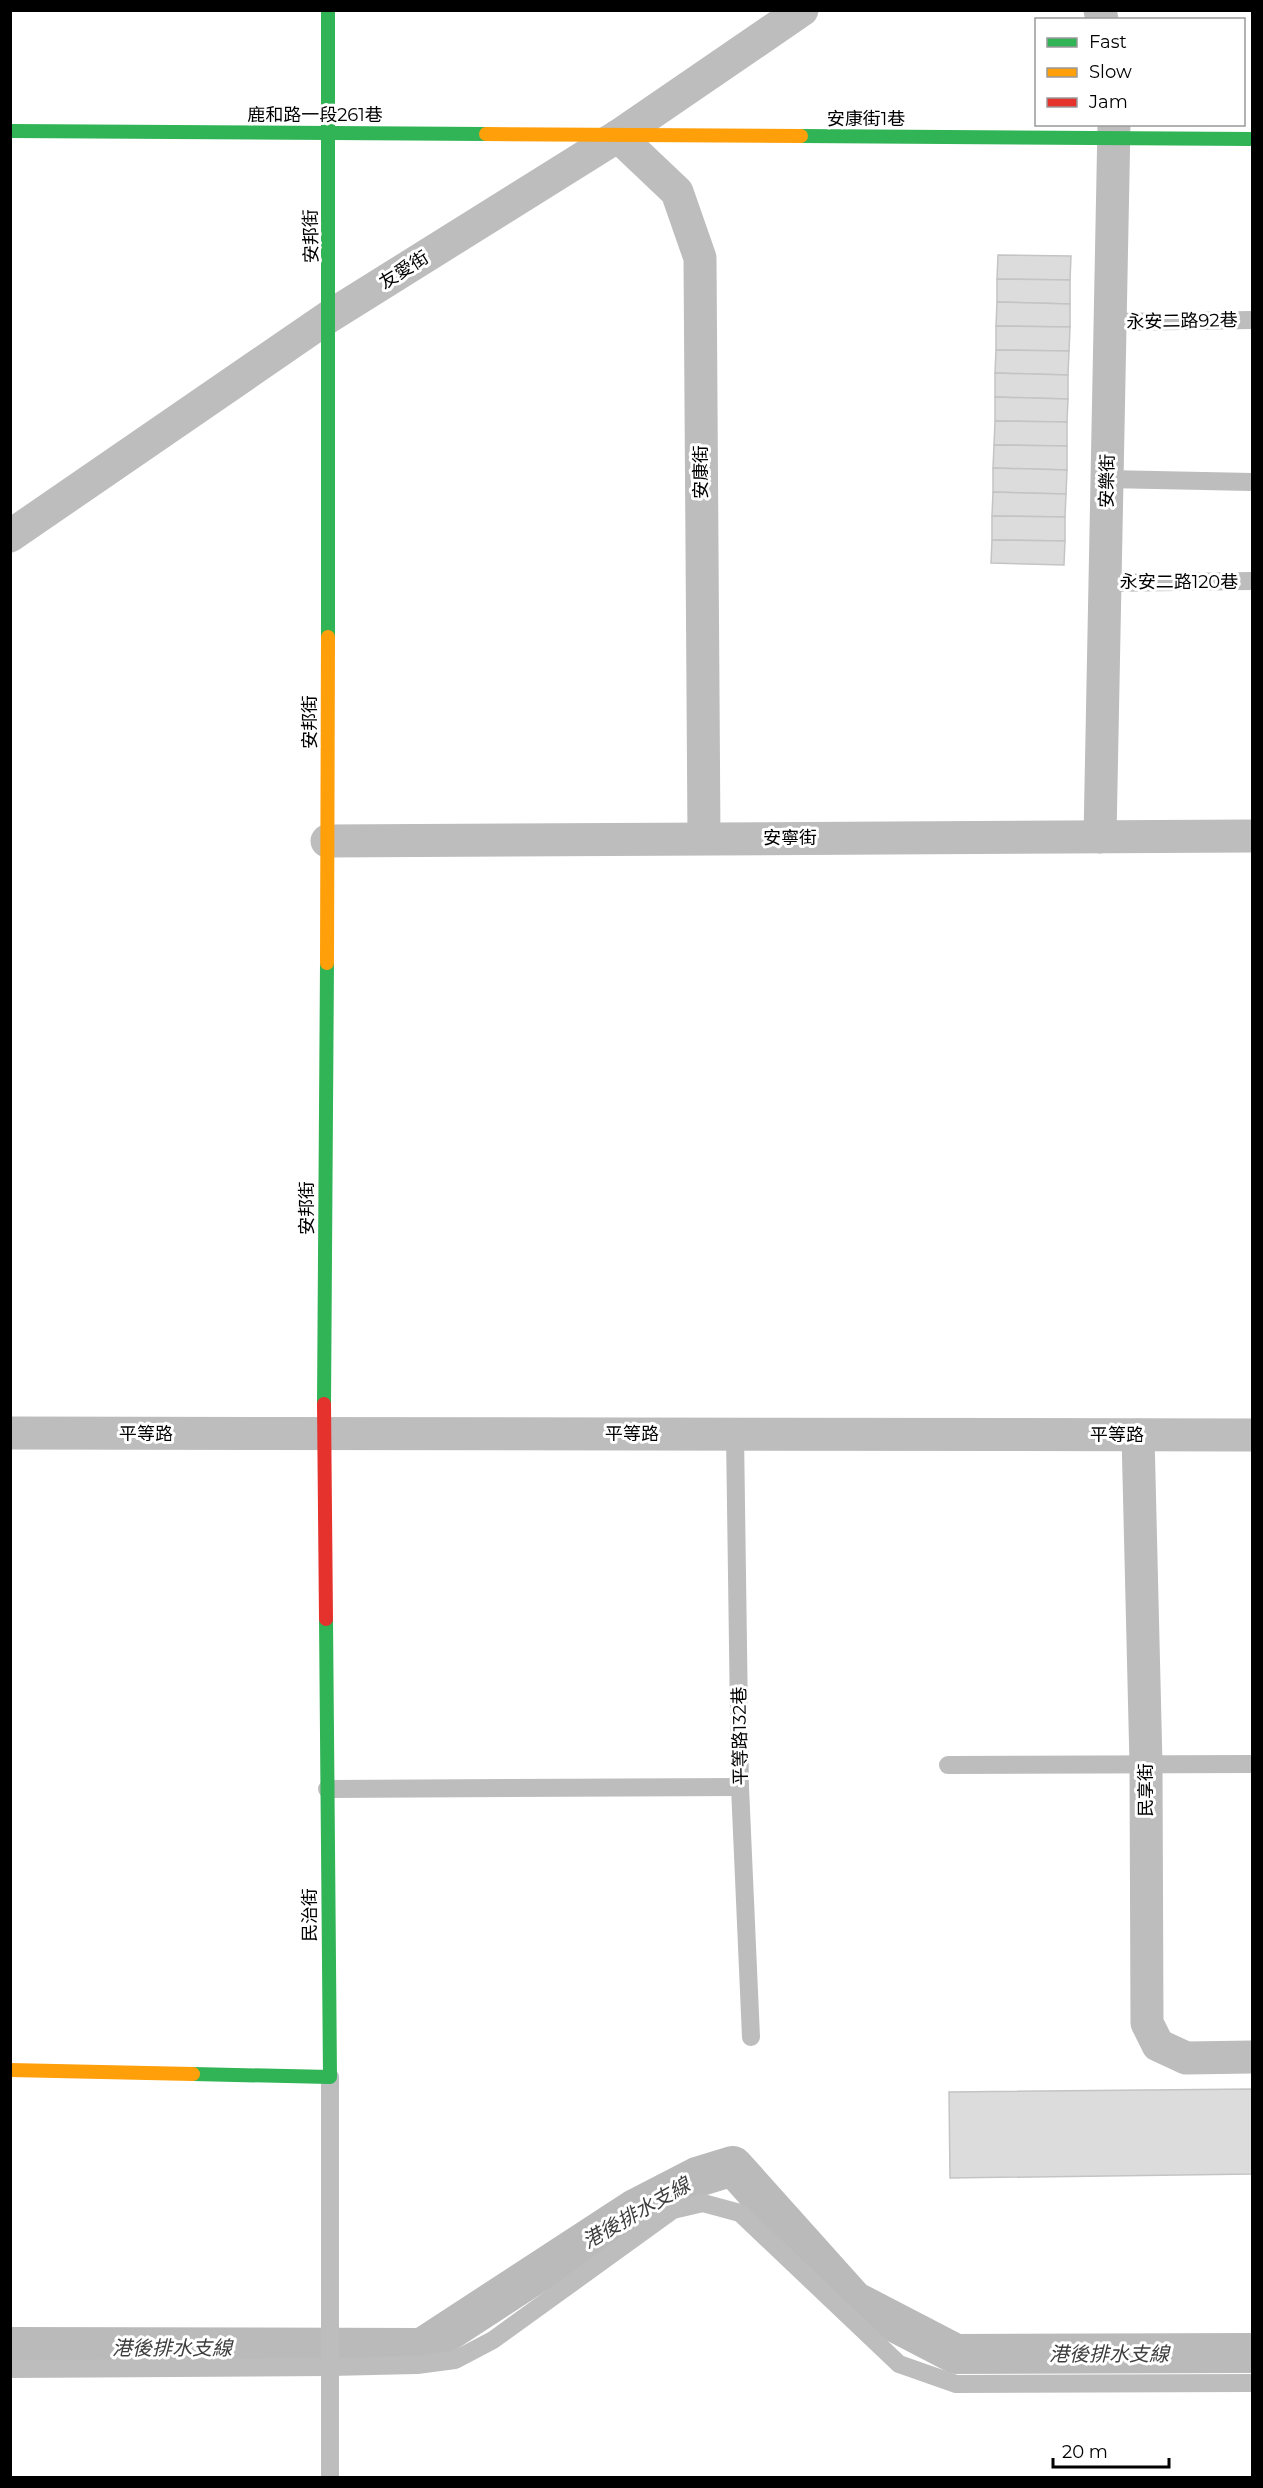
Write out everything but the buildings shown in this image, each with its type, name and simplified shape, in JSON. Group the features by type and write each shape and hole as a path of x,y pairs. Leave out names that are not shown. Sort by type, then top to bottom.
{"street":[{"name":"安邦街","path":"324,1434 330,316 328,10"},
{"name":"友愛街","path":"10,536 330,316 618,136 802,10"},
{"name":"鹿和路一段261巷","path":"10,131 618,136"},
{"name":"安康街1巷","path":"618,136 1114,131 1252,140"},
{"name":"安樂街","path":"1100,837 1114,131"},
{"name":"安康街","path":"618,136 677,192 700,258 704,838"},
{"name":"安寧街","path":"327,841 1252,836"},
{"name":"平等路","path":"10,1433 1252,1435"},
{"name":"民治街","path":"324,1434 330,2077"},
{"name":"民享街","path":"1138,1435 1146,1764 1147,2024 1158,2045 1186,2058 1252,2057"},
{"path":"10,2070 330,2077"}],"lane":[{"name":"永安二路92巷","path":"1111,322 1252,320"},
{"path":"1107,479 1252,482"},
{"name":"永安二路120巷","path":"1105,583 1252,581"},
{"name":"平等路132巷","path":"735,1434 740,1787 751,2037"},
{"path":"948,1765 1252,1764"},
{"path":"327,1789 740,1787"},
{"path":"330,2077 330,2478"},
{"path":"10,2369 417,2366 455,2360 493,2340 673,2210 703,2203 740,2213 899,2364 957,2384 1252,2383"}],"waterway":[{"name":"港後排水支線","path":"10,2347 422,2348 635,2209 697,2177 733,2166 854,2301 956,2354 1252,2353"}],"traffic: fast":[{"path":"328,10 328,637"},
{"path":"10,131 486,134"},
{"path":"801,136 1252,139"},
{"path":"324,1404 327,963"},
{"path":"193,2074 330,2077 326,1619"}],"traffic: slow":[{"path":"486,134 801,136"},
{"path":"327,963 328,637"},
{"path":"10,2070 193,2074"}],"traffic: jam":[{"path":"324,1404 326,1619"}]}
